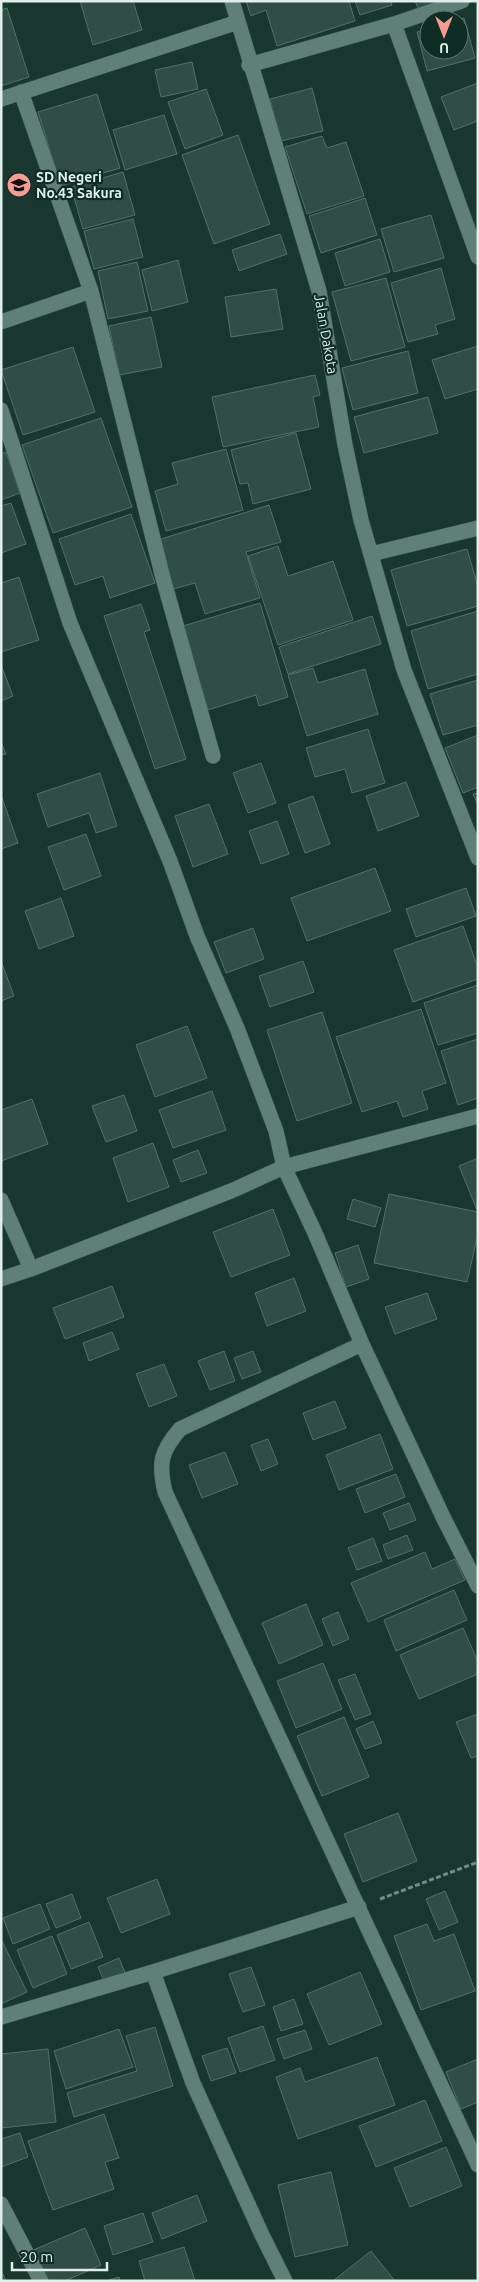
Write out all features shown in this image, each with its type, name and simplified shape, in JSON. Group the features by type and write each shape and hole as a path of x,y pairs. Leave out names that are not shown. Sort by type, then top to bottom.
{"street":[{"name":"Jalan Dakota","path":"232,1 249,65 319,291 345,446 371,554 404,670 478,858"},
{"path":"249,65 394,24 462,1"},
{"path":"1,99 238,22"},
{"path":"394,24 478,257"},
{"path":"21,92 91,291 163,578 213,756"},
{"path":"1,322 91,291"},
{"path":"1,410 70,623 170,861 197,936 237,1028 276,1131 284,1167 315,1233 362,1344 442,1517 478,1586"},
{"path":"371,554 478,528"},
{"path":"1,1279 31,1270 231,1191 284,1167 478,1116"},
{"path":"1,1200 31,1270"},
{"path":"362,1344 180,1429 165,1449 161,1469 165,1492 478,2165"},
{"path":"1,2017 153,1972 359,1907"},
{"path":"153,1972 193,2083 285,2281"},
{"path":"1,2204 41,2281"}],"path":[{"path":"359,1907 478,1862"}],"building":[{"path":"80,1 133,1 142,30 93,45"},
{"path":"246,1 349,1 355,21 277,46 266,10 251,16"},
{"path":"355,1 391,1 392,5 360,15"},
{"path":"415,1 453,1 432,10 419,10"},
{"path":"7,8 29,77 1,86 1,10"},
{"path":"469,36 475,58 469,60"},
{"path":"424,60 468,60 427,71"},
{"path":"192,62 198,89 161,97 155,70"},
{"path":"478,83 478,121 454,130 441,97"},
{"path":"312,88 323,131 281,141 270,99"},
{"path":"206,89 223,135 185,149 168,102"},
{"path":"97,94 120,168 61,186 38,112"},
{"path":"164,115 177,154 125,170 113,130"},
{"path":"238,135 270,224 214,244 182,155"},
{"path":"322,136 327,148 346,142 364,196 307,214 285,147"},
{"path":"123,172 135,215 83,229 71,187"},
{"path":"365,198 377,235 321,253 309,216"},
{"path":"431,215 444,258 394,272 381,229"},
{"path":"133,219 143,257 94,269 84,231"},
{"path":"280,234 287,254 239,271 232,250"},
{"path":"380,239 390,272 345,286 335,253"},
{"path":"178,260 188,302 152,311 142,270"},
{"path":"137,262 148,311 108,319 98,271"},
{"path":"441,268 455,319 435,325 438,334 408,342 391,283"},
{"path":"386,278 405,347 351,361 332,292"},
{"path":"276,289 283,329 231,337 225,297"},
{"path":"151,317 162,367 119,375 109,326"},
{"path":"478,346 478,389 445,399 432,360"},
{"path":"73,347 95,412 23,435 1,370"},
{"path":"408,351 418,393 353,410 342,368"},
{"path":"315,375 320,395 313,397 319,427 223,447 212,397"},
{"path":"428,397 438,433 364,453 354,417"},
{"path":"101,418 132,507 53,533 22,445"},
{"path":"296,433 311,489 253,504 248,483 240,484 231,450"},
{"path":"226,449 243,510 166,531 155,491 178,484 172,463"},
{"path":"6,452 20,493 1,500 1,454"},
{"path":"11,503 26,544 1,553 1,506"},
{"path":"269,505 281,542 246,552 260,598 205,614 195,583 173,589 158,540"},
{"path":"131,514 155,583 110,598 103,576 75,585 59,539"},
{"path":"278,546 288,576 333,561 353,620 278,645 248,556"},
{"path":"467,549 478,587 478,606 407,626 391,570"},
{"path":"19,577 39,640 1,652 1,583"},
{"path":"260,603 288,697 259,706 256,695 208,710 183,626"},
{"path":"141,604 150,630 144,632 186,759 155,769 104,616"},
{"path":"478,611 478,674 428,689 411,631"},
{"path":"372,616 381,644 288,674 279,647"},
{"path":"1,665 13,696 1,701"},
{"path":"313,668 318,683 365,669 378,714 307,736 288,675"},
{"path":"478,680 478,725 443,735 430,694"},
{"path":"368,729 385,783 352,793 345,769 315,777 306,748"},
{"path":"478,735 478,787 463,793 445,748"},
{"path":"1,742 6,754 1,755"},
{"path":"261,763 276,803 248,813 233,773"},
{"path":"100,773 117,826 96,833 89,813 48,827 37,794"},
{"path":"406,782 419,816 378,831 366,796"},
{"path":"478,793 478,805 473,794"},
{"path":"1,795 18,843 1,849"},
{"path":"313,796 330,844 305,853 288,805"},
{"path":"209,804 228,854 193,867 175,816"},
{"path":"277,821 289,854 261,864 249,831"},
{"path":"86,834 101,876 64,890 48,847"},
{"path":"375,868 391,911 307,941 291,898"},
{"path":"466,888 476,916 416,937 406,909"},
{"path":"61,898 74,936 39,949 25,911"},
{"path":"463,926 478,968 478,979 413,1002 394,950"},
{"path":"253,928 264,959 226,973 214,942"},
{"path":"1,961 14,996 1,1001"},
{"path":"303,961 314,992 270,1007 259,976"},
{"path":"478,985 478,1033 438,1045 424,1003"},
{"path":"421,1009 446,1083 422,1091 428,1109 403,1117 397,1101 362,1112 336,1037"},
{"path":"322,1012 352,1103 297,1121 267,1030"},
{"path":"187,1026 207,1078 155,1097 136,1045"},
{"path":"478,1039 478,1098 458,1105 441,1051"},
{"path":"212,1091 226,1130 173,1148 159,1110"},
{"path":"124,1095 137,1131 106,1142 92,1106"},
{"path":"32,1099 48,1144 1,1161 1,1110"},
{"path":"153,1143 169,1187 128,1202 113,1158"},
{"path":"198,1150 207,1173 181,1182 173,1160"},
{"path":"478,1158 478,1210 477,1210 459,1166"},
{"path":"389,1194 478,1212 478,1234 467,1282 374,1263"},
{"path":"353,1199 381,1208 375,1227 347,1219"},
{"path":"273,1209 290,1255 231,1277 213,1232"},
{"path":"358,1245 369,1279 346,1287 335,1253"},
{"path":"294,1278 306,1311 267,1326 255,1293"},
{"path":"112,1286 124,1317 65,1339 53,1308"},
{"path":"427,1293 437,1319 395,1334 385,1307"},
{"path":"112,1332 119,1349 89,1361 83,1343"},
{"path":"224,1351 235,1381 210,1390 198,1361"},
{"path":"253,1351 261,1372 242,1379 234,1358"},
{"path":"164,1364 177,1396 149,1407 136,1374"},
{"path":"335,1401 346,1428 313,1440 303,1413"},
{"path":"380,1434 393,1469 339,1490 326,1455"},
{"path":"268,1439 278,1464 261,1471 251,1445"},
{"path":"225,1452 238,1484 202,1498 189,1465"},
{"path":"396,1474 405,1497 365,1513 356,1489"},
{"path":"409,1503 416,1520 390,1530 383,1513"},
{"path":"407,1535 413,1550 388,1559 383,1545"},
{"path":"373,1538 382,1561 357,1570 348,1548"},
{"path":"425,1552 432,1569 455,1559 465,1580 368,1622 351,1583"},
{"path":"454,1590 467,1620 396,1651 384,1620"},
{"path":"306,1604 323,1645 279,1664 262,1623"},
{"path":"338,1612 349,1639 333,1646 322,1619"},
{"path":"463,1628 478,1662 478,1674 419,1699 400,1655"},
{"path":"323,1663 342,1709 296,1728 277,1681"},
{"path":"355,1674 371,1714 355,1720 338,1680"},
{"path":"478,1714 478,1756 471,1758 456,1722"},
{"path":"344,1717 369,1777 322,1796 297,1736"},
{"path":"373,1721 382,1743 365,1749 356,1729"},
{"path":"398,1813 417,1861 363,1882 344,1834"},
{"path":"157,1879 170,1914 121,1933 107,1898"},
{"path":"445,1891 458,1922 439,1930 426,1899"},
{"path":"72,1894 81,1918 56,1928 46,1904"},
{"path":"40,1904 50,1929 13,1944 3,1918"},
{"path":"89,1922 103,1957 71,1969 57,1935"},
{"path":"427,1924 434,1941 454,1934 475,1991 421,2010 394,1936"},
{"path":"52,1936 67,1974 33,1988 17,1950"},
{"path":"1,1939 27,1992 1,2004"},
{"path":"119,1958 126,1975 105,1983 98,1967"},
{"path":"251,1967 265,2005 243,2012 229,1974"},
{"path":"360,1972 382,2024 329,2045 307,1994"},
{"path":"294,1999 303,2024 281,2031 273,2007"},
{"path":"263,2026 275,2060 240,2072 228,2038"},
{"path":"155,2027 173,2086 74,2117 67,2093 137,2071 126,2036"},
{"path":"119,2029 133,2067 66,2089 54,2051"},
{"path":"305,2030 312,2049 284,2059 277,2039"},
{"path":"227,2048 236,2073 211,2081 202,2056"},
{"path":"48,2049 56,2122 1,2128 1,2054"},
{"path":"377,2057 395,2105 298,2139 276,2077 300,2068 305,2082"},
{"path":"478,2059 478,2102 461,2109 446,2072"},
{"path":"425,2100 442,2141 376,2167 359,2126"},
{"path":"104,2114 119,2158 105,2162 114,2189 53,2210 28,2141"},
{"path":"20,2133 28,2157 1,2167 1,2139"},
{"path":"446,2147 462,2186 410,2207 394,2168"},
{"path":"331,2172 348,2245 295,2257 278,2185"},
{"path":"197,2195 207,2221 162,2239 152,2213"},
{"path":"143,2213 153,2242 113,2255 104,2226"},
{"path":"85,2228 101,2265 65,2281 44,2281 31,2251"},
{"path":"184,2247 195,2281 145,2281 139,2261"},
{"path":"371,2251 395,2281 333,2281"},
{"path":"1,2270 6,2281 1,2281"},
{"path":"119,2277 120,2281 106,2281"}],"place":[{"name":"SD Negeri No.43 Sakura","path":"19,185"}]}
